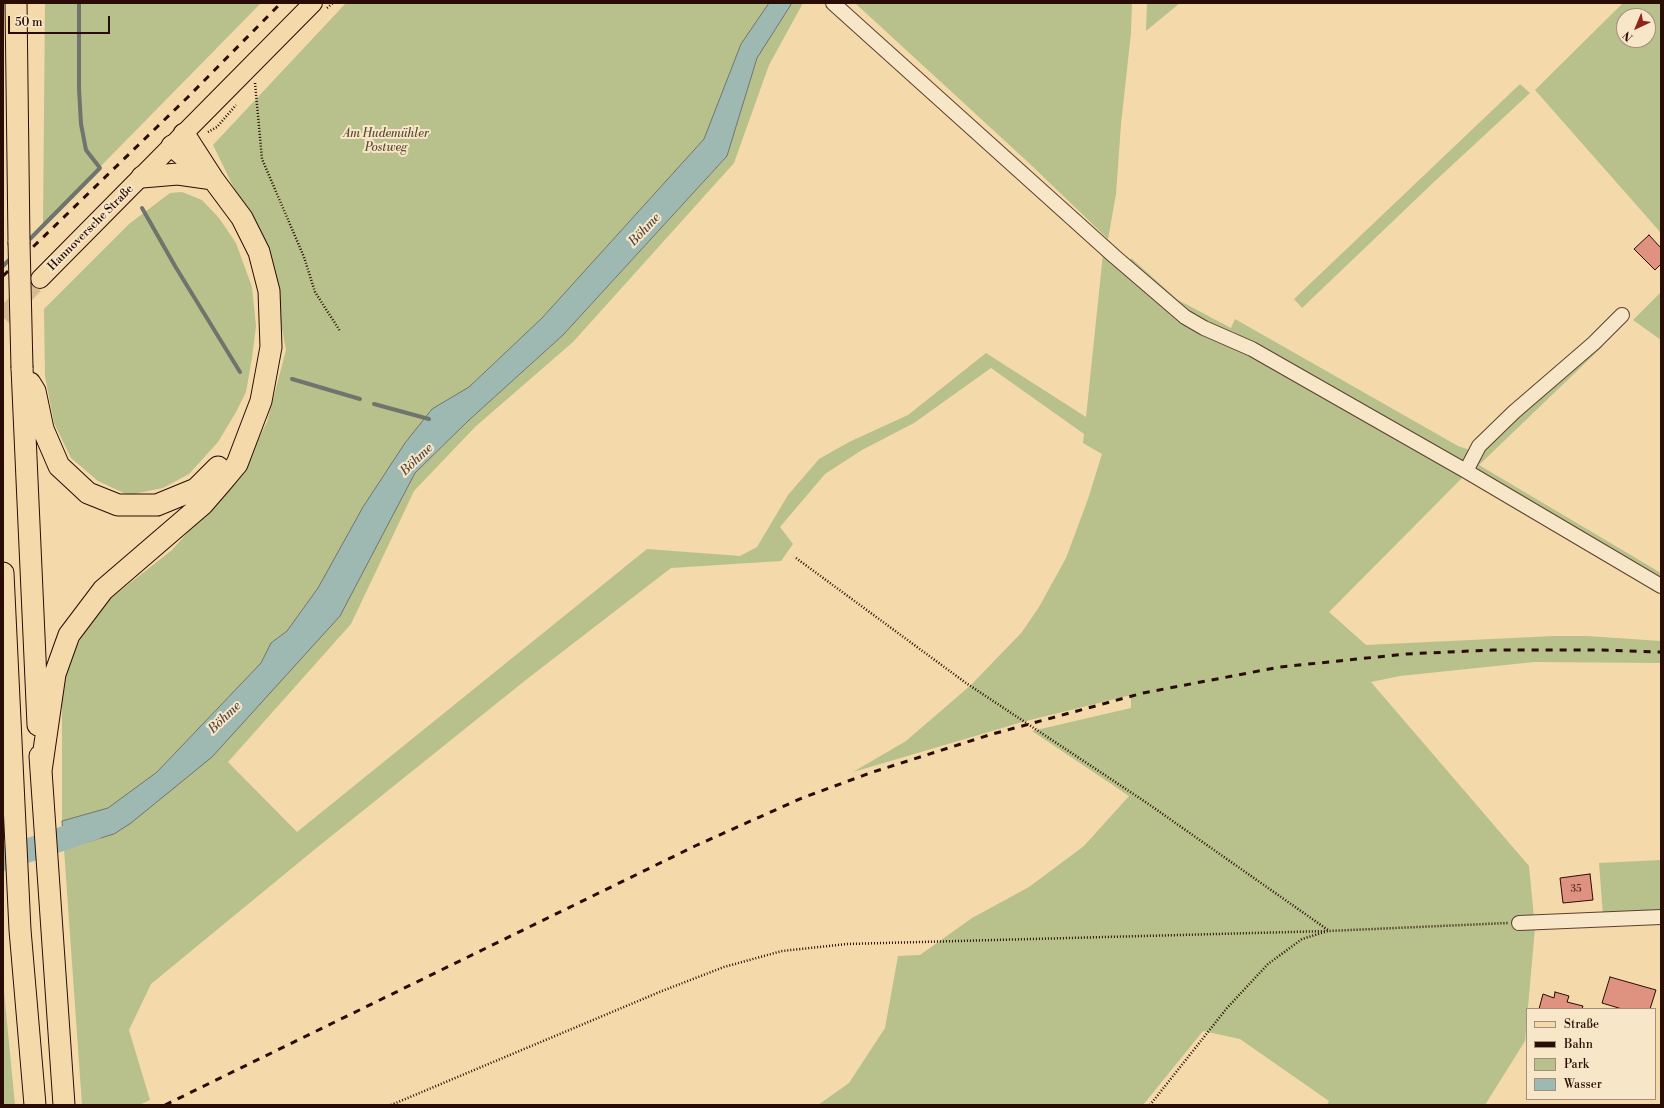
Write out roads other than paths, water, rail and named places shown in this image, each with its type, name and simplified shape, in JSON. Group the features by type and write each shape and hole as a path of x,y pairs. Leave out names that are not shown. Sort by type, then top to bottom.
{"highway":[{"path":"16,3 22,368 41,771 50,923 64,1105"},
{"path":"41,771 55,674 69,635 103,590 203,504 218,488 237,464 246,437 261,401 271,347 269,291 259,252 242,218 213,179 178,140"},
{"path":"142,177 178,174 213,179"},
{"path":"22,368 35,391 43,429 60,466 88,493 118,505 157,505 196,489 246,437"},
{"path":"3,573 8,773 35,1105"}],"main road":[{"name":"Hannoversche Straße","path":"40,279 313,3"}],"street":[{"path":"833,3 1108,251 1185,317 1204,328 1252,349 1466,471 1661,586"},
{"path":"1466,471 1479,446 1514,412 1594,343 1622,316"},
{"path":"1519,923 1661,917"}],"water":[{"path":"769,3 792,3 757,58 727,156 563,335 468,421 415,473 340,616 212,757 131,823 114,834 64,849 62,821 108,808 157,772 261,663 271,643 287,631 318,588 363,507 405,443 432,409 469,387 542,318 704,139 741,44"}],"waterway":[{"path":"26,243 100,168 86,150 81,124 79,89 79,3"},
{"path":"142,208 175,266 240,372"},
{"path":"3,266 13,256"},
{"path":"292,379 360,399"},
{"path":"374,404 429,419"},
{"name":"Böhme","path":"3,859 94,828"}],"tunnel":[{"path":"3,317 40,279"}],"railway":[{"path":"3,276 188,97 281,3"},
{"path":"165,1105 695,846 802,798 870,773 989,735 1143,693 1280,667 1406,654 1493,650 1602,650 1661,652"}],"park label":[{"name":"Am Hudemühler Postweg","path":"386,141"}]}
